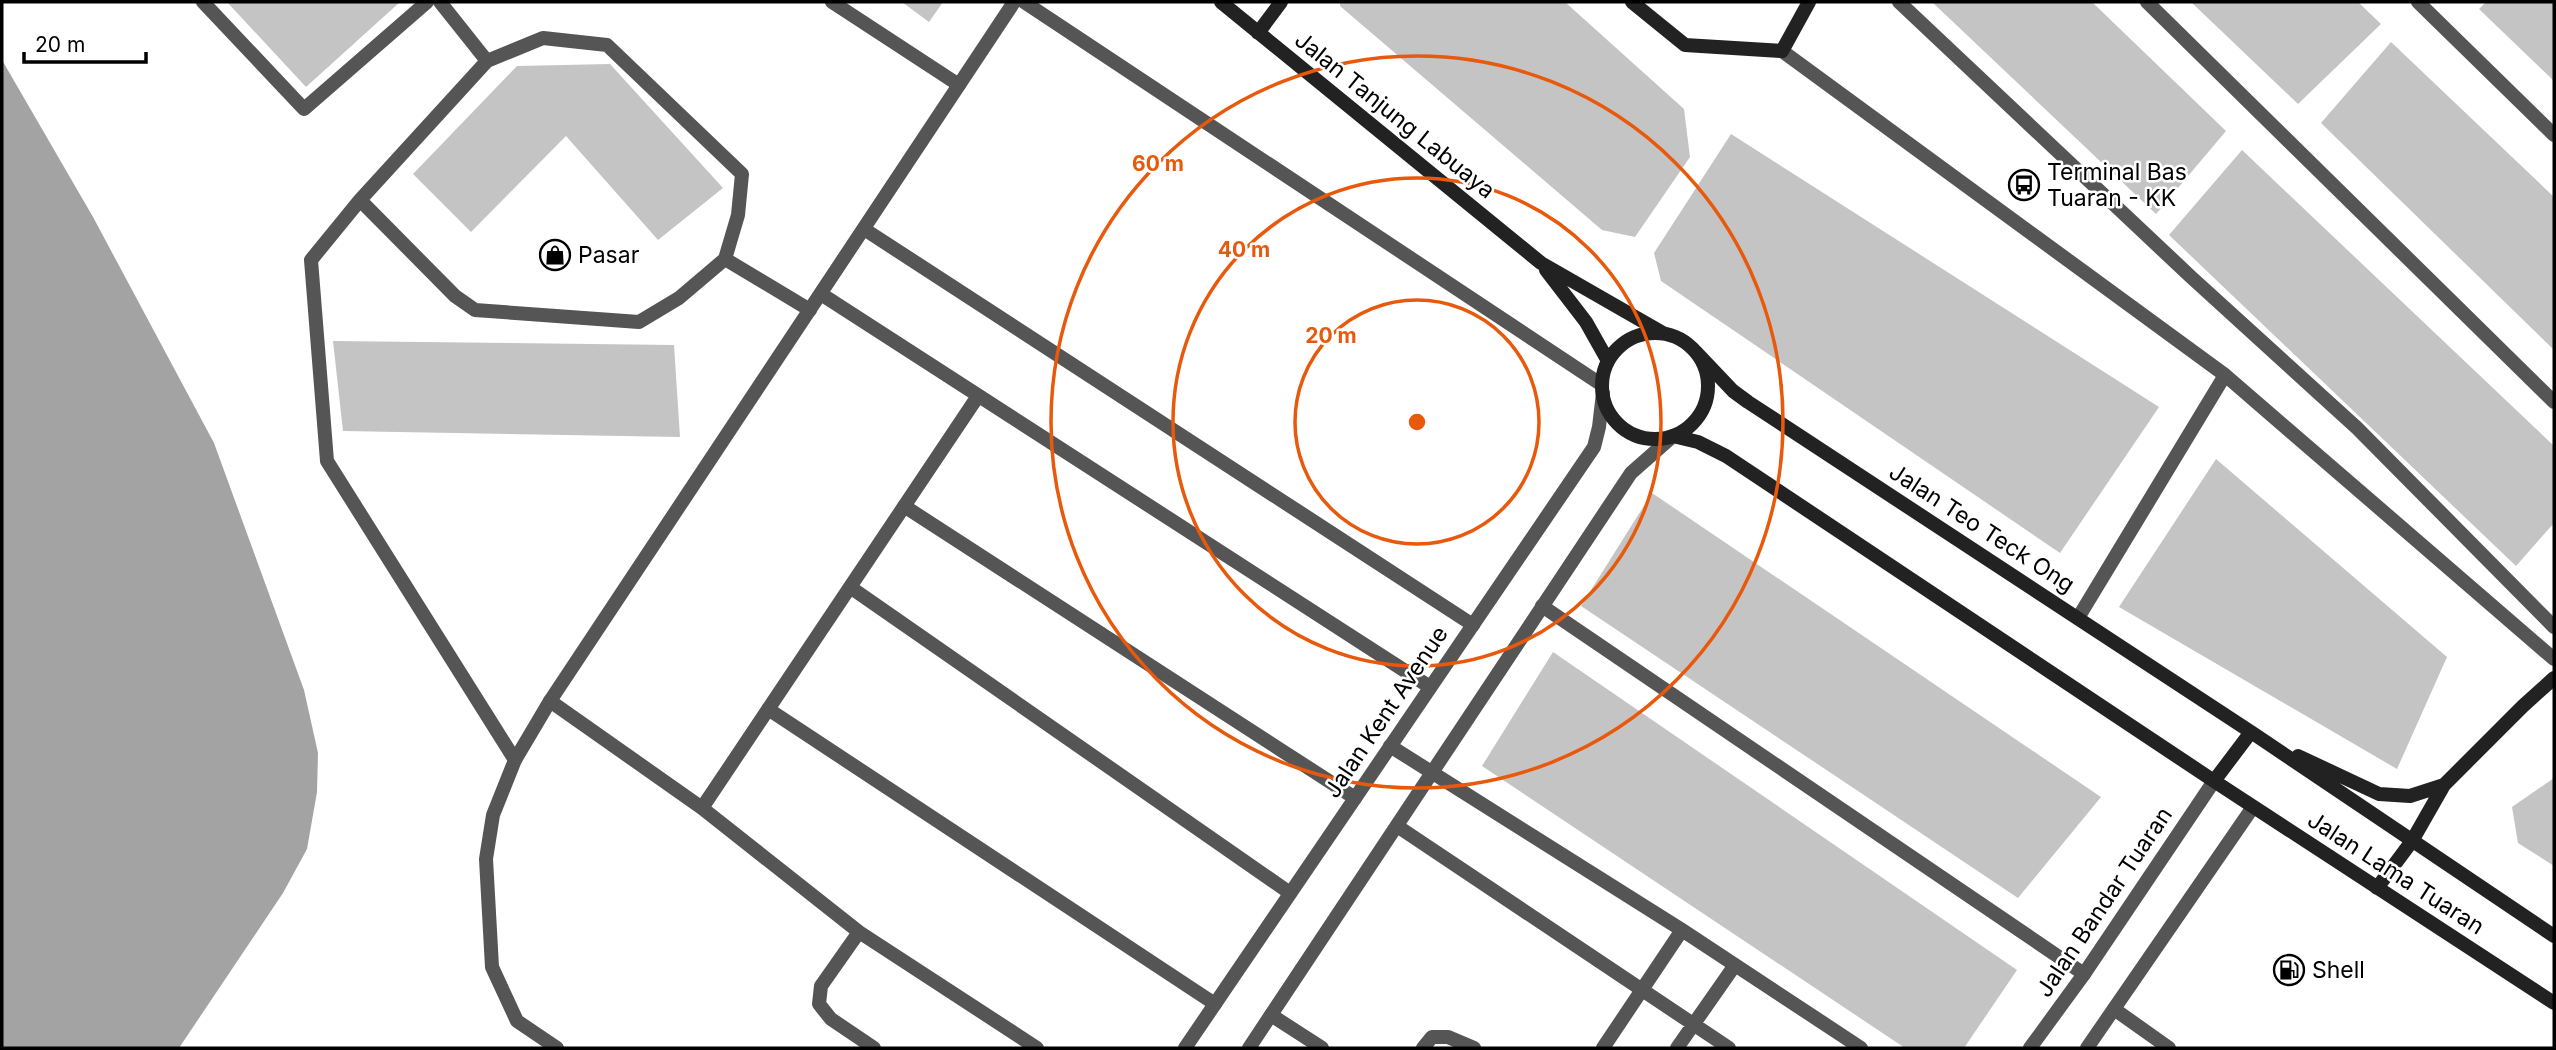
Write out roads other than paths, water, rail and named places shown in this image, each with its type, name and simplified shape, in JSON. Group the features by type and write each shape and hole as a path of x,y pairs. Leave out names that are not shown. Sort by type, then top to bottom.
{"street":[{"path":"203,2 304,108 427,2"},
{"path":"440,2 487,61"},
{"path":"832,2 959,85"},
{"path":"557,1048 517,1021 492,967 486,859 494,816 516,760 550,701 1014,2"},
{"path":"1024,2 1602,389"},
{"name":"Jalan Tanjung Labuaya","path":"1221,2 1541,263"},
{"path":"1258,33 1281,2"},
{"path":"1632,2 1685,45 1782,51 2225,375 2554,659"},
{"path":"1782,51 1809,2"},
{"path":"1899,2 2191,277 2357,428 2554,628"},
{"path":"2147,2 2554,402"},
{"path":"2418,2 2554,135"},
{"path":"360,200 455,296 475,310 639,322 679,298 725,260 738,215 741,174 607,45 543,38 487,61 360,200 311,260 327,461 516,760"},
{"path":"864,229 1472,625"},
{"path":"725,260 810,310"},
{"path":"1541,263 1586,323 1608,361"},
{"path":"1249,1048 1631,473 1673,436 1692,424 1708,395 1707,372 1696,352 1687,343 1663,333 1541,263"},
{"path":"821,294 1430,687"},
{"path":"1663,333 1647,333 1631,338 1618,348 1608,361 1602,389 1606,406 1612,418 1633,434 1646,438 1673,436 1698,442 1726,456 2214,781 2251,732"},
{"name":"Jalan Teo Teck Ong","path":"1696,352 1733,391 1748,402 2264,741"},
{"path":"2078,618 2225,375"},
{"name":"Jalan Kent Avenue","path":"1185,1048 1594,447 1599,427 1602,389"},
{"path":"702,808 978,396"},
{"path":"904,506 1355,798"},
{"path":"850,587 1290,893"},
{"path":"1542,606 2084,974"},
{"path":"2377,888 2412,841 2444,786 2554,678"},
{"path":"550,701 702,808 859,932 1037,1048"},
{"path":"768,709 1215,1004"},
{"path":"2264,741 2379,794 2410,796 2444,786"},
{"name":"Jalan Lama Tuaran","path":"2264,741 2554,936"},
{"path":"1390,746 1682,930 1861,1048"},
{"name":"Jalan Lama Tuaran","path":"2214,781 2554,1003"},
{"name":"Jalan Bandar Tuaran","path":"2030,1048 2084,974 2214,781"},
{"path":"2087,1048 2253,807"},
{"path":"1397,826 1729,1048"},
{"path":"1603,1048 1682,930"},
{"path":"859,932 821,986 819,1004 831,1018 874,1048"},
{"path":"1677,1048 1735,965"},
{"path":"2114,1009 2169,1048"},
{"path":"1271,1015 1322,1048"},
{"path":"1423,1048 1432,1037 1448,1037 1474,1048"}],"place":[{"name":"Terminal Bas Tuaran - KK","path":"2024,185"},
{"name":"Pasar","path":"555,255"},
{"name":"Shell","path":"2289,970"}]}
